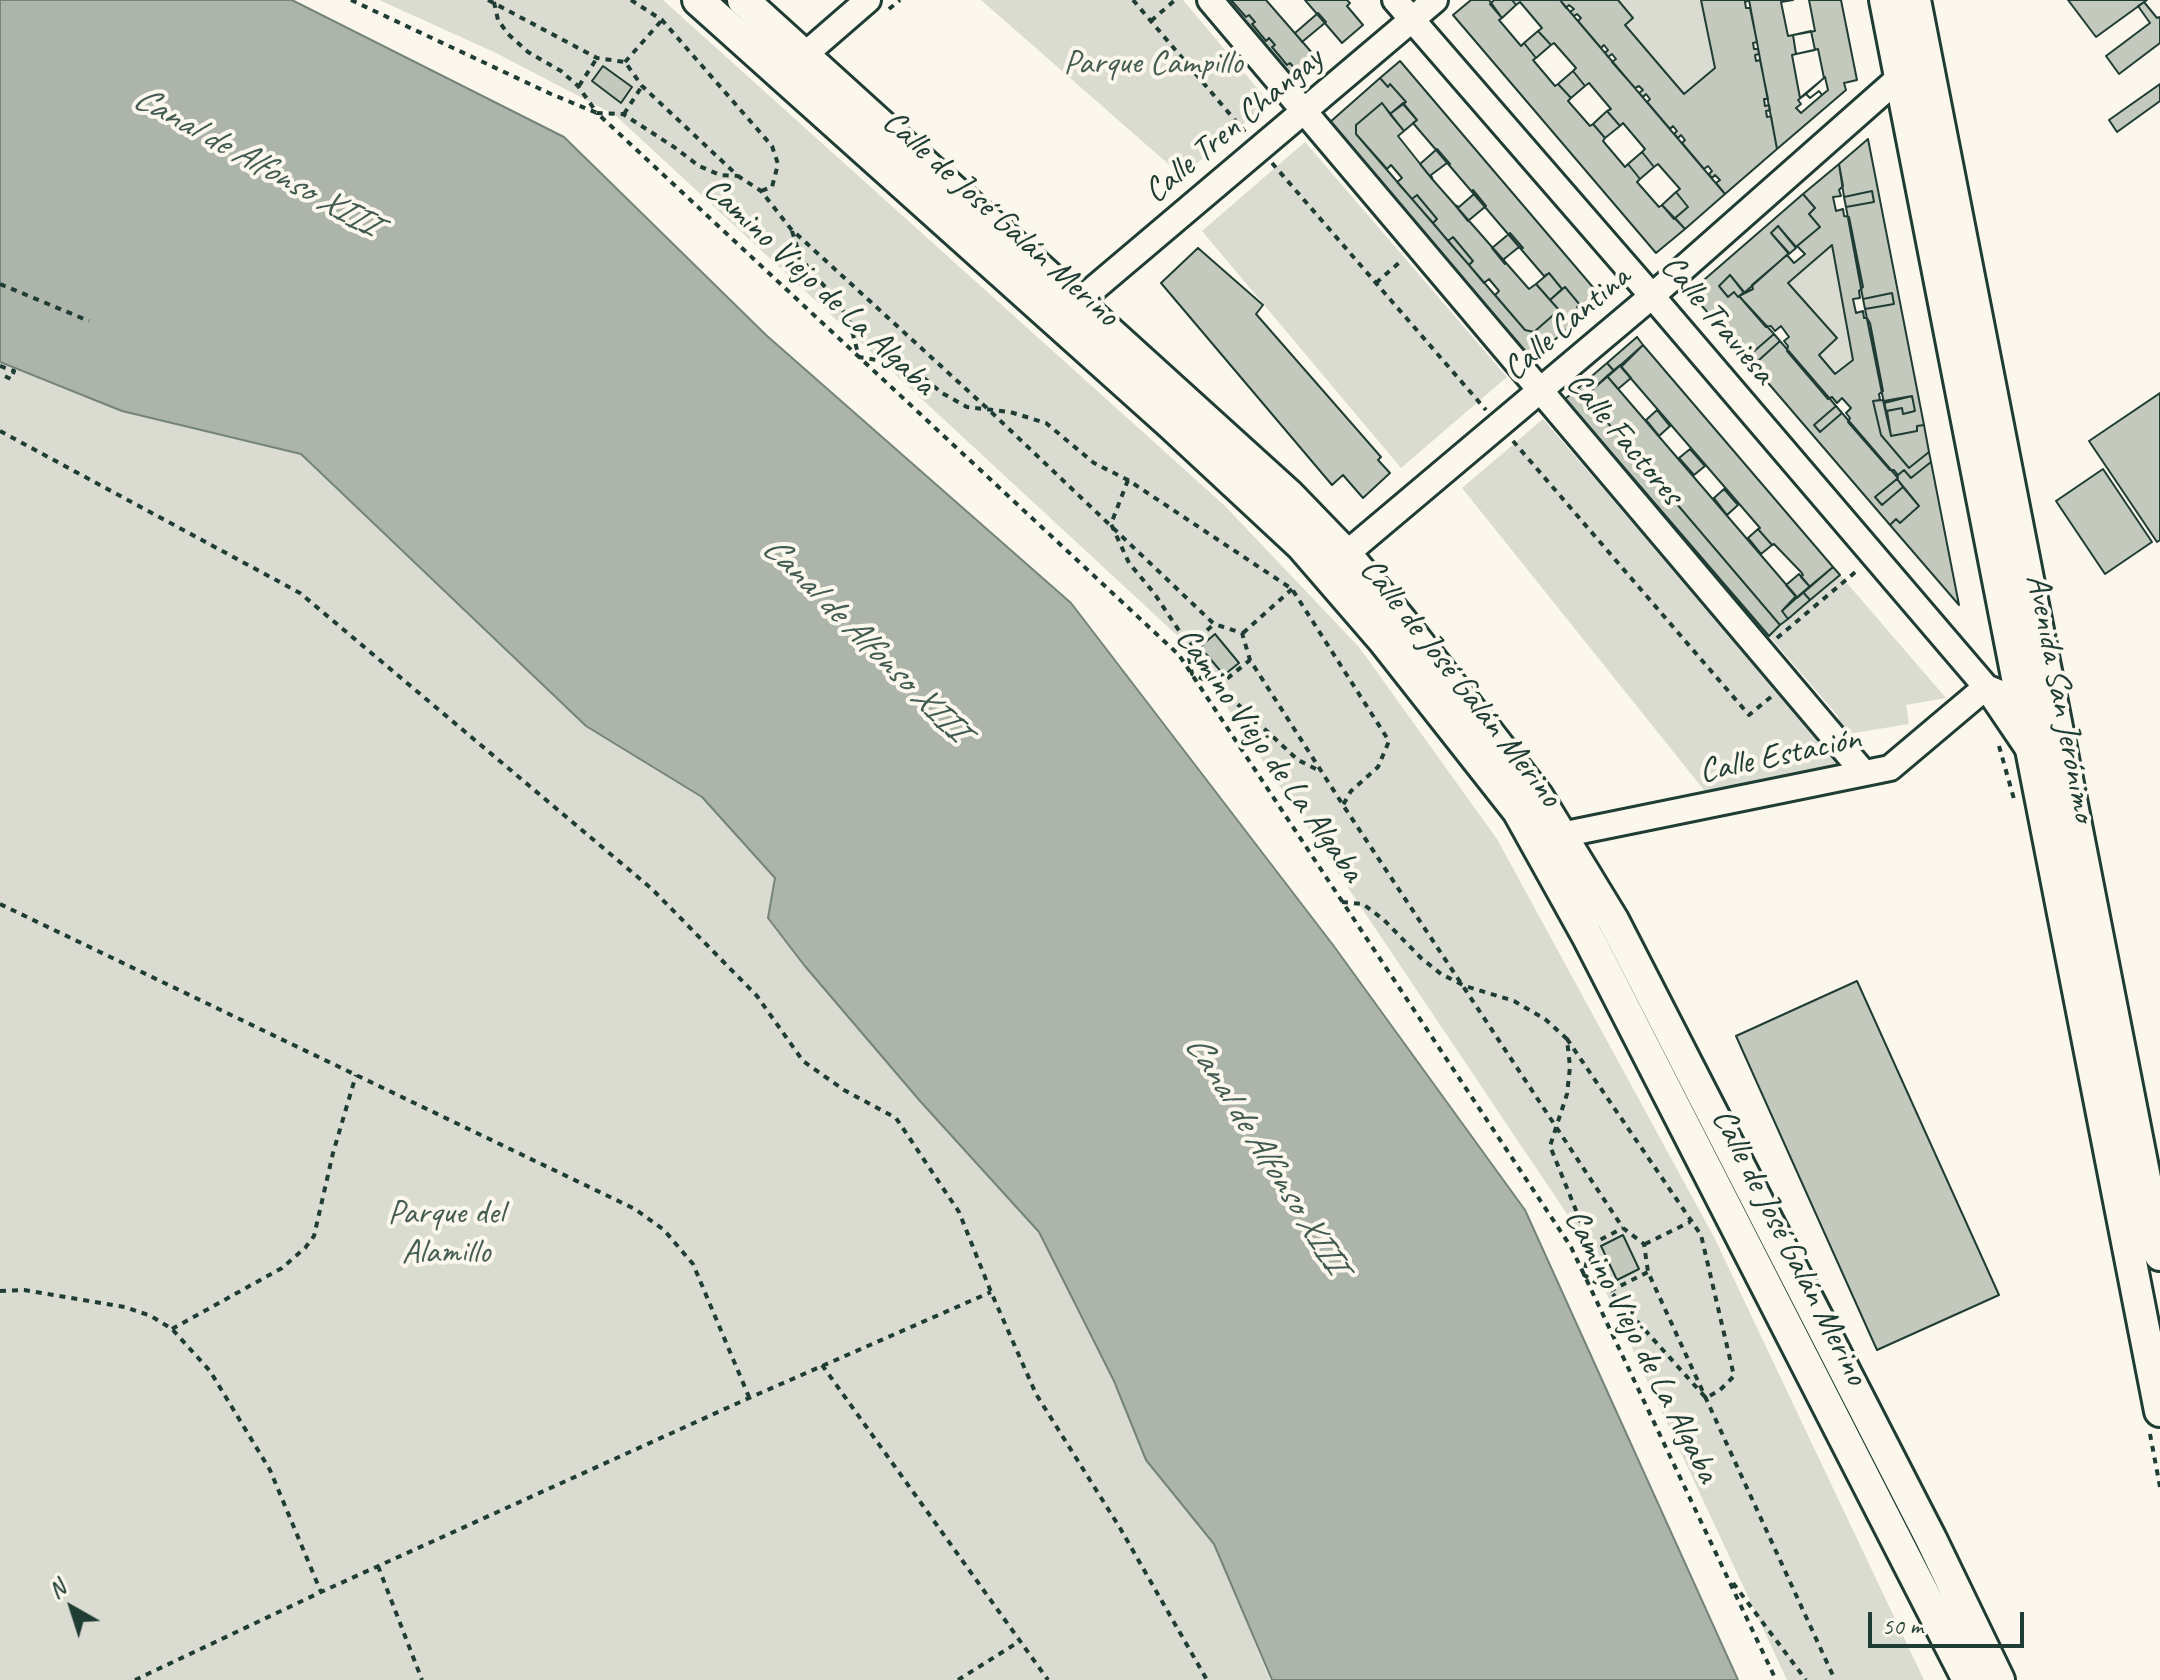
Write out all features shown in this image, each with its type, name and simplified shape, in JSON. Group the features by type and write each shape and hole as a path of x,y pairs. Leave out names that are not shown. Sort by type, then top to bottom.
{"main road":[{"name":"Calle de José Galán Merino","path":"698,0 793,65 1077,303 1288,494 1346,554 1412,634 1538,797 1613,920 1931,1539 1999,1680"},
{"name":"Calle de José Galán Merino","path":"743,0 793,65 1301,545 1384,641 1518,811 1588,937 1968,1680"},
{"name":"Avenida San Jerónimo","path":"1885,0 2160,1411"},
{"name":"Avenida San Jerónimo","path":"1915,0 2046,671 2155,1197 2160,1255"}],"street":[{"path":"793,65 868,0"},
{"name":"Calle Factores","path":"1210,0 1864,773"},
{"name":"Calle Traviesa","path":"1395,0 1986,687 2032,755"},
{"name":"Calle Tren Changay","path":"1077,303 1435,0"},
{"name":"Calle Cantina","path":"1346,554 1652,296 1900,77"},
{"path":"1986,687 2002,693 2020,690 2046,671"},
{"name":"Calle Estación","path":"1561,835 1890,768 1986,687"}],"path":[{"name":"Camino Viejo de La Algaba","path":"351,0 597,113 1179,655 1571,1247 1776,1680"},
{"path":"488,0 597,58 625,62 642,86 738,176 761,191 791,229 989,410 1214,624 1242,633"},
{"path":"631,0 662,20 772,146 778,164 772,187 761,191"},
{"path":"1133,0 1749,715 1787,684"},
{"path":"1151,21 1175,0"},
{"path":"494,1 498,20 508,34 528,52 561,71 578,86 597,113 623,114 699,166 720,175 738,176"},
{"path":"625,62 662,20"},
{"path":"578,86 597,58"},
{"path":"623,114 642,86"},
{"path":"791,229 809,270 833,295 849,320 859,357 908,365 942,393 967,407 1010,412 1046,423 1094,463 1128,480 1292,589 1389,741 1378,767 1351,791 1343,805"},
{"path":"1376,283 1418,247"},
{"path":"0,284 89,321"},
{"path":"0,366 14,371 11,379 0,374"},
{"path":"0,431 300,593 652,889 757,996 803,1061 844,1090 896,1118 959,1212 1036,1394 1120,1528 1207,1680"},
{"path":"1128,480 1111,524 1129,563 1154,593 1186,641 1192,674 1218,686 1298,760 1323,772"},
{"path":"1760,652 1873,556"},
{"path":"1242,633 1292,589"},
{"path":"1188,647 1214,624"},
{"path":"1242,633 1250,660 1343,805 1623,1228 1644,1244 1648,1272 1835,1680"},
{"path":"1218,686 1250,660"},
{"path":"1342,902 1363,904 1441,974 1465,986 1514,1001 1545,1019 1567,1039 1701,1235 1734,1376 1706,1398"},
{"path":"0,904 635,1209 664,1230 693,1264 749,1398"},
{"path":"1567,1039 1570,1067 1567,1094 1550,1146 1590,1245 1584,1275 1610,1291 1706,1398"},
{"path":"172,1329 282,1268 314,1236 333,1153 356,1075"},
{"path":"1644,1244 1690,1222"},
{"path":"1590,1245 1623,1228"},
{"path":"1610,1291 1648,1272"},
{"path":"0,1291 24,1290 125,1307 151,1316 172,1329 210,1371 270,1470 321,1592"},
{"path":"135,1680 378,1566 991,1292"},
{"path":"822,1365 1048,1680"},
{"path":"378,1566 422,1680"},
{"path":"1728,1575 1806,1680"},
{"path":"958,1680 1020,1641"}],"green space":[{"path":"379,0 663,0 1224,505 1359,647 1497,839 1714,1237 1924,1680 1787,1680 1575,1226 1181,639 615,115 494,52"},
{"name":"Parque Campillo","path":"981,0 1183,0 1269,102 1182,176"},
{"path":"1618,0 1701,0 1715,68 1684,94 1625,25 1633,18"},
{"path":"1305,142 1507,377 1401,468 1202,231"},
{"path":"1832,245 1853,360 1835,374 1819,355 1837,338 1788,283"},
{"name":"Parque del Alamillo","path":"0,362 122,411 301,454 586,726 702,797 775,878 768,918 804,965 920,1101 1039,1232 1114,1381 1146,1460 1214,1544 1270,1680 0,1680"},
{"path":"1543,419 1849,774 1712,800 1462,488"},
{"path":"1840,575 1946,698 1906,705 1909,724 1842,735 1838,716 1769,636"}],"water":[{"name":"Canal de Alfonso XIII","path":"0,0 292,0 564,137 766,335 1071,603 1333,945 1525,1210 1738,1680 1272,1680 1214,1544 1146,1460 1114,1381 1039,1232 920,1101 804,965 768,918 775,878 702,797 586,726 301,454 122,411 0,362"}],"building":[{"path":"1224,0 1231,0 1246,17 1249,15 1255,22 1252,24 1266,41 1269,38 1275,45 1272,47 1287,65 1290,63 1295,69 1293,72 1299,79 1295,83"},
{"path":"1231,0 1266,0 1320,62 1299,79 1290,63 1287,65 1272,47 1275,45 1269,38 1266,41 1252,24 1255,22"},
{"path":"1305,0 1347,0 1350,3 1347,6 1363,25 1342,43"},
{"path":"1471,0 1489,0 1502,18 1499,20 1521,46 1524,43 1536,58 1533,60 1555,86 1558,84 1571,98 1568,101 1590,126 1593,124 1625,167 1628,164 1640,179 1637,182 1659,207 1662,205 1685,229 1656,253 1453,15"},
{"path":"1494,0 1512,0 1516,5 1502,18 1490,4"},
{"path":"1512,0 1560,0 1725,194 1685,229 1675,218 1688,207 1676,192 1680,189 1658,164 1654,167 1642,152 1645,149 1623,123 1620,126 1607,111 1611,109 1589,83 1585,86 1573,71 1576,68 1554,43 1551,45 1538,31 1542,28 1520,2 1516,5"},
{"path":"1560,0 1618,0 1633,18 1625,25 1684,94 1715,68 1701,0 1749,0 1745,2 1746,8 1750,8 1757,42 1753,43 1754,49 1758,49 1759,54 1755,55 1756,61 1760,60 1768,99 1764,99 1765,106 1769,105 1770,110 1766,111 1767,117 1771,116 1777,149 1725,194 1716,183 1720,180 1715,175 1712,178 1708,166 1704,169 1682,143 1685,140 1681,135 1678,138 1673,126 1670,129 1647,102 1650,99 1646,94 1643,97 1639,93 1643,90 1639,86 1635,88 1612,62 1616,59 1612,54 1608,57 1604,45 1601,48 1578,21 1581,18 1570,12 1574,9 1569,5 1566,8"},
{"path":"1749,0 1793,0 1781,2 1788,36 1815,31 1809,0 1841,0 1857,80 1844,83 1846,90 1777,149","holes":["1818,49 1824,78 1800,98 1792,55"]},
{"path":"2068,0 2147,0 2096,37"},
{"path":"2144,2 2157,18 2160,17 2160,43 2119,74 2106,56 2150,23 2138,6"},
{"path":"1318,13 1326,22 1302,42 1295,33"},
{"path":"1538,31 1551,45 1536,58 1524,43"},
{"path":"1811,31 1815,50 1796,54 1793,35"},
{"path":"1400,61 1603,299 1584,315 1565,287 1562,289 1549,273 1544,276 1413,123 1417,120 1403,104 1406,102 1380,78"},
{"path":"603,66 632,87 621,103 592,81"},
{"path":"1573,71 1585,86 1571,98 1558,84"},
{"path":"1825,77 1828,90 1822,95 1819,91 1810,98 1806,94"},
{"path":"1380,78 1406,102 1390,114 1382,103 1356,125 1356,134 1525,330 1534,332 1559,310 1550,300 1565,287 1580,305 1577,307 1584,315 1532,359 1329,123"},
{"path":"2160,84 2160,101 2117,132 2109,120"},
{"path":"1819,91 1822,95 1801,113 1796,108 1801,104 1798,100 1806,94 1810,98"},
{"path":"1382,103 1404,131 1398,136 1433,180 1529,289 1536,284 1559,310 1534,332 1525,330 1495,295 1499,291 1489,279 1484,283 1469,265 1473,261 1453,237 1448,241 1433,223 1437,219 1417,195 1412,199 1397,182 1402,178 1391,165 1387,169 1356,134 1356,125"},
{"path":"1403,103 1417,120 1404,131 1390,114"},
{"path":"1607,111 1620,126 1605,138 1593,124"},
{"path":"1868,139 1924,425 1917,426 1917,431 1891,436 1887,411 1902,408 1903,414 1915,411 1912,396 1884,403 1865,309 1894,304 1892,293 1863,299 1846,207 1874,202 1872,191 1844,197 1839,164"},
{"path":"1437,149 1450,164 1431,175 1433,180 1420,164"},
{"path":"1642,152 1654,167 1640,179 1628,164"},
{"path":"1839,164 1843,186 1839,190 1841,196 1833,197 1836,211 1843,209 1844,216 1849,217 1863,287 1859,291 1860,298 1853,299 1856,313 1863,311 1864,318 1870,323 1883,391 1879,394 1880,400 1873,401 1881,435 1909,468 1929,452 1931,462 1911,478 1904,470 1898,475 1890,470 1848,422 1850,418 1846,413 1851,408 1842,398 1837,403 1832,397 1828,399 1787,351 1784,341 1789,337 1781,326 1775,331 1771,326 1766,327 1739,296 1753,289 1752,285 1787,255 1794,263 1805,254 1797,246 1820,227 1809,214 1815,208 1803,194","holes":["1832,245 1853,360 1835,374 1819,355 1837,338 1788,283"]},
{"path":"1473,190 1486,206 1468,221 1455,205 1459,207 1474,194"},
{"path":"1872,191 1874,202 1846,207 1844,197"},
{"path":"1676,192 1688,207 1674,219 1662,205"},
{"path":"1803,194 1815,208 1809,214 1820,227 1796,247 1778,226 1771,233 1789,253 1744,293 1730,275 1719,286 1728,297 1734,292 1739,296 1774,334 1752,353 1758,361 1780,341 1836,406 1814,425 1820,432 1842,413 1898,478 1875,497 1882,505 1903,487 1919,506 1900,523 1896,519 1890,525 1690,292"},
{"path":"1417,195 1437,219 1433,223 1412,199"},
{"path":"1778,226 1796,248 1789,254 1771,233"},
{"path":"1510,233 1523,248 1519,247 1504,259 1505,264 1492,248"},
{"path":"1453,237 1473,261 1469,265 1448,241"},
{"path":"1198,248 1263,305 1256,314 1381,457 1378,460 1390,473 1363,498 1343,475 1332,485 1161,283"},
{"path":"1549,273 1562,289 1550,300 1536,284"},
{"path":"1730,275 1744,292 1738,297 1734,292 1728,297 1719,286"},
{"path":"1892,293 1894,304 1865,309 1863,299"},
{"path":"1774,334 1780,341 1758,361 1752,353"},
{"path":"1637,337 1643,345 1614,371 1607,363"},
{"path":"1643,345 1833,567 1810,587 1801,577 1801,572 1772,545 1621,367"},
{"path":"1607,363 1614,371 1592,390 1585,382"},
{"path":"1620,365 1631,378 1618,389 1607,376"},
{"path":"1607,376 1796,596 1782,611 1788,619 1780,625 1578,388 1585,382 1592,390"},
{"path":"1578,388 1780,625 1769,636 1565,399"},
{"path":"2160,393 2160,540 2157,542 2089,441"},
{"path":"1912,396 1915,411 1903,414 1902,408 1886,411 1884,401"},
{"path":"1883,400 1891,436 1917,431 1917,426 1924,425 1929,452 1909,468 1881,435 1873,401"},
{"path":"1836,406 1842,413 1820,432 1814,425"},
{"path":"1657,410 1670,426 1659,436 1646,420"},
{"path":"1690,449 1705,466 1694,475 1679,458"},
{"path":"1931,462 1959,605 1890,525 1896,519 1900,523 1919,506 1897,479 1898,475 1904,470 1911,478"},
{"path":"2103,469 2152,542 2105,574 2056,501"},
{"path":"1897,479 1903,487 1882,505 1875,497"},
{"path":"1724,489 1738,505 1727,515 1714,498"},
{"path":"1758,529 1772,545 1761,554 1748,538"},
{"path":"1833,567 1840,575 1810,600 1803,592"},
{"path":"1799,574 1810,587 1797,598 1786,585"},
{"path":"1803,592 1810,600 1788,619 1782,611"},
{"path":"1215,634 1239,663 1224,675 1200,647"},
{"path":"1857,981 1999,1295 1877,1350 1736,1036"},
{"path":"1623,1235 1639,1269 1617,1280 1601,1246"}]}
